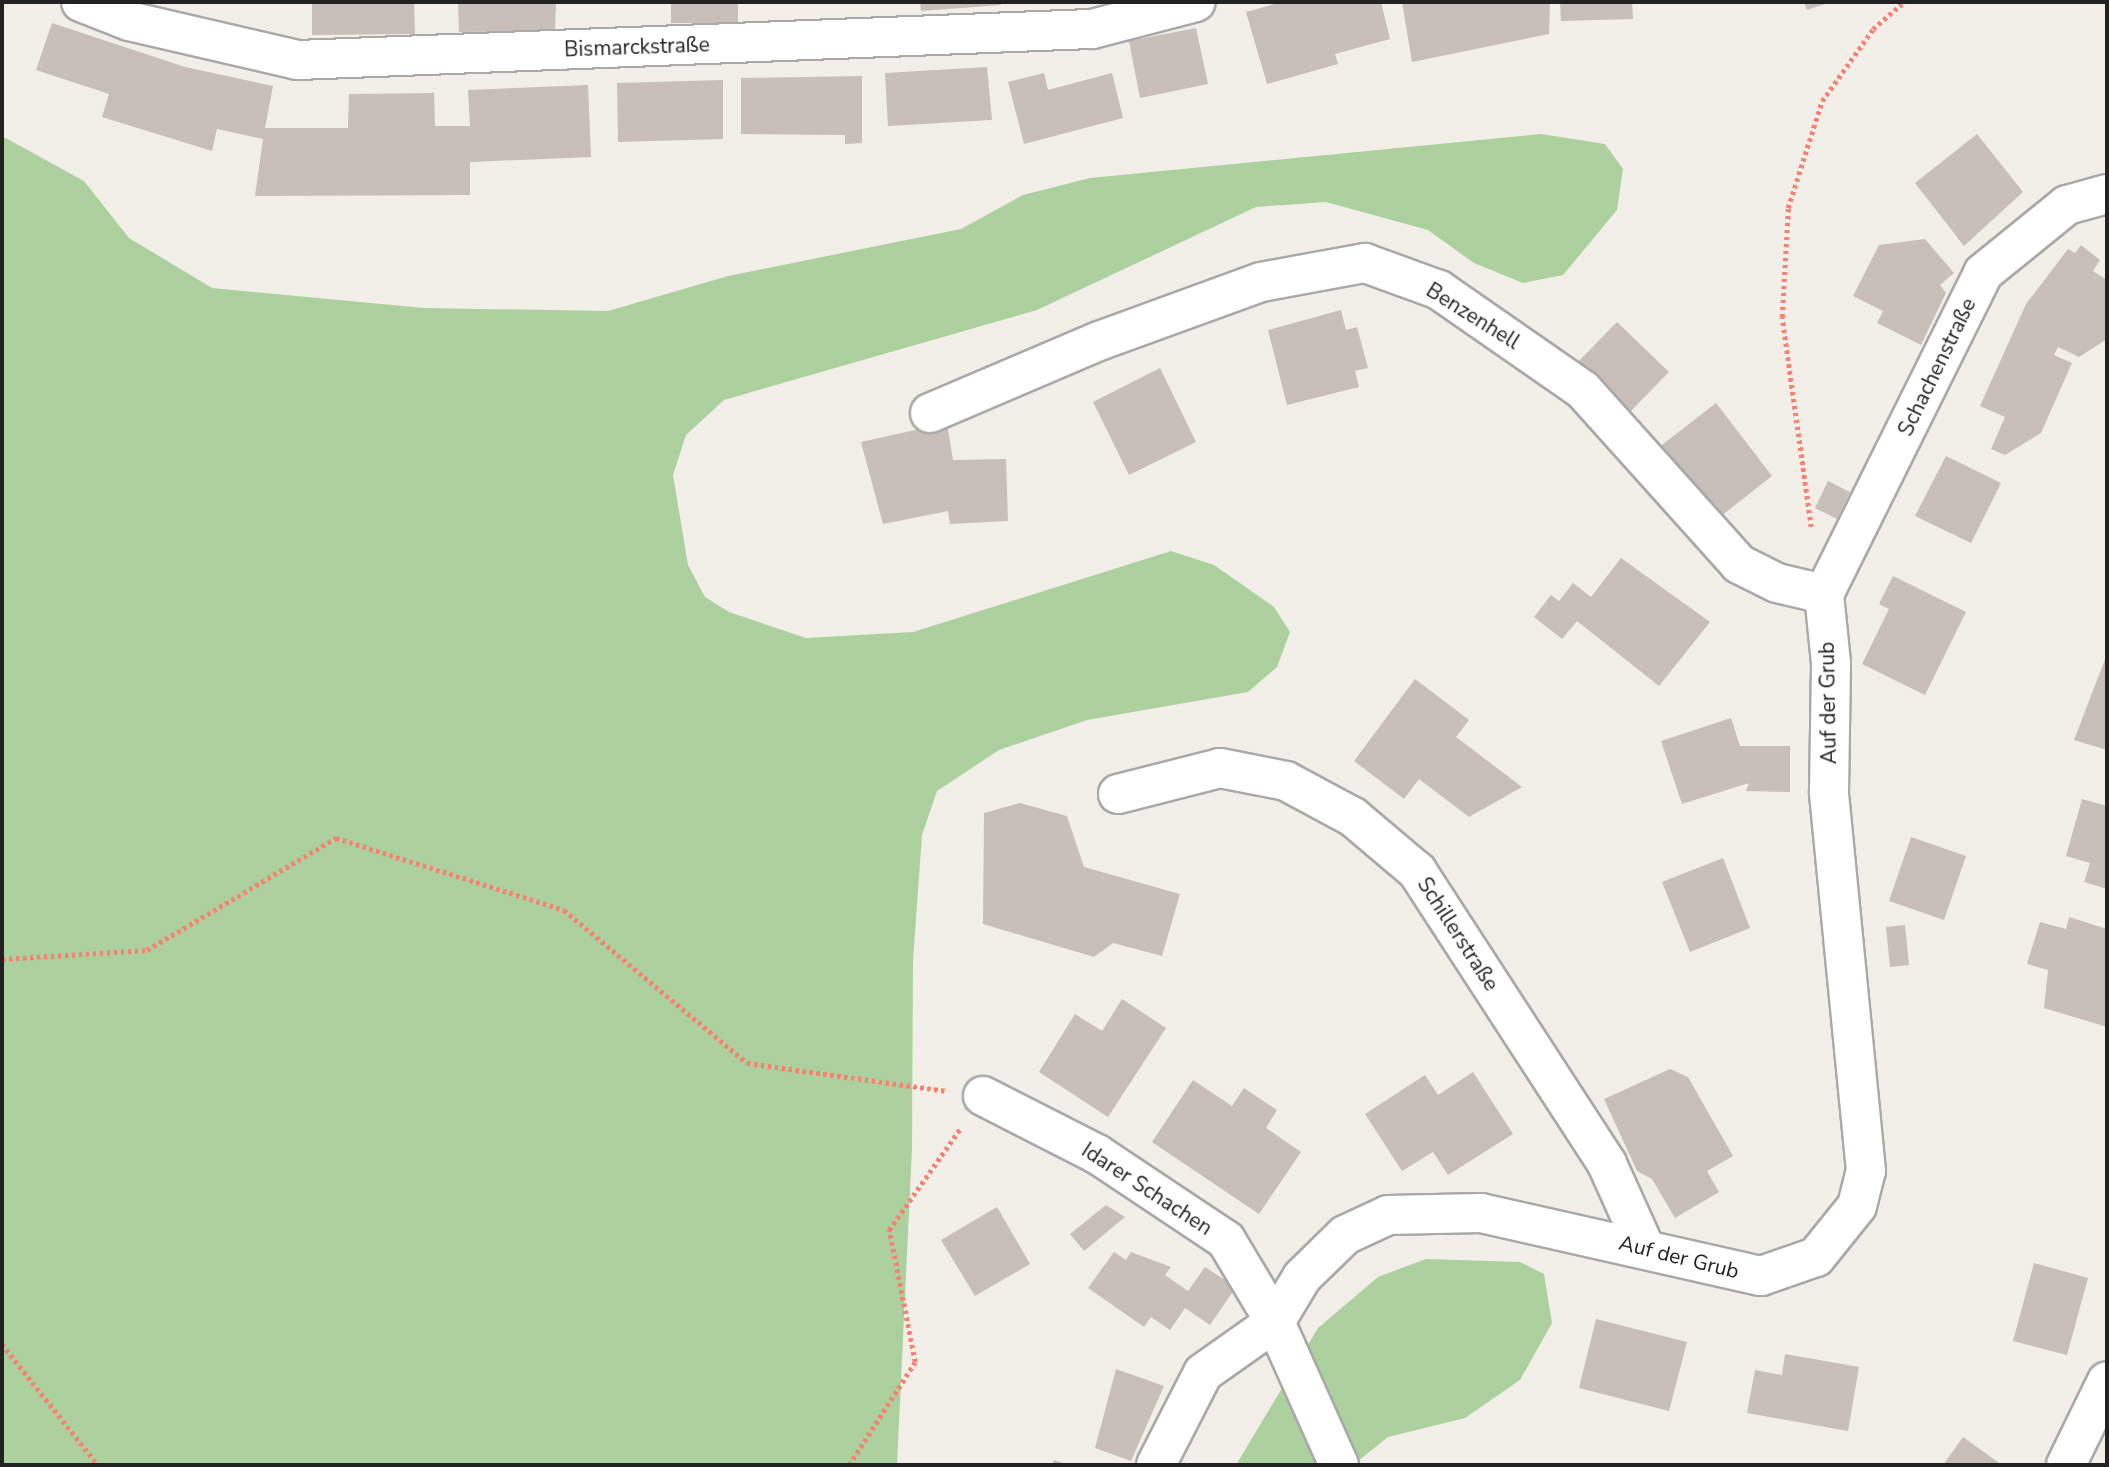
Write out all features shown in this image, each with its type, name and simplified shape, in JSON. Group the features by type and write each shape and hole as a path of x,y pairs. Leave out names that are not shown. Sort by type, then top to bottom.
{"street":[{"name":"Bismarckstraße","path":"81,2 129,21 298,60 1092,29 1196,2"},
{"name":"Schachenstraße","path":"1824,594 1983,273 2067,205 2107,194"},
{"name":"Benzenhell","path":"930,413 1099,341 1261,282 1365,263 1439,290 1583,390 1739,564 1777,583 1824,594"},
{"name":"Auf der Grub","path":"1275,1322 1302,1277 1345,1235 1388,1215 1481,1213 1761,1276 1816,1257 1857,1206 1866,1171 1829,792 1830,663 1824,594"},
{"name":"Schillerstraße","path":"1118,794 1220,768 1286,781 1353,817 1417,871 1607,1164 1645,1248"},
{"name":"Idarer Schachen","path":"983,1096 1097,1154 1226,1240 1275,1322"},
{"path":"1156,1465 1203,1373 1275,1322 1339,1465"},
{"path":"2066,1465 2107,1381"}],"path":[{"path":"1824,594 1782,317 1788,208 1822,100 1873,29 1904,2"},
{"path":"2,959 147,950 336,838 564,911 747,1063 983,1096 889,1230 915,1362 849,1465"},
{"path":"2,1344 98,1465"}],"green space":[{"path":"1541,134 1605,144 1623,169 1617,210 1563,275 1523,283 1474,263 1428,230 1326,202 1256,207 1037,310 724,400 686,435 673,475 688,565 705,597 729,612 806,638 913,632 1171,551 1214,565 1274,607 1290,632 1277,667 1248,692 1087,720 999,750 937,791 922,835 913,960 912,1149 897,1465 2,1465 2,136 84,181 129,238 212,288 424,308 608,311 728,276 961,229 1023,195 1090,178"},
{"path":"1426,1259 1520,1262 1544,1274 1552,1323 1520,1380 1465,1418 1388,1437 1353,1465 1236,1465 1318,1328 1378,1277"}],"building":[{"path":"312,2 414,2 415,34 312,35"},
{"path":"458,2 556,2 555,31 459,32"},
{"path":"671,2 738,2 738,23 671,23"},
{"path":"920,2 1001,2 1001,5 921,11"},
{"path":"1282,2 1381,2 1390,39 1335,54 1338,64 1267,84 1246,12"},
{"path":"1402,2 1550,2 1549,34 1412,62"},
{"path":"1560,2 1632,2 1633,19 1561,21"},
{"path":"1804,2 1831,2 1807,10"},
{"path":"52,23 185,67 273,86 265,128 348,128 349,94 434,93 435,126 470,126 468,90 588,85 591,157 470,162 470,195 255,196 263,139 217,129 212,151 102,117 109,94 36,70"},
{"path":"1196,28 1208,84 1140,98 1129,41"},
{"path":"987,67 992,120 888,126 885,73"},
{"path":"1044,73 1048,90 1112,73 1123,118 1024,144 1008,82"},
{"path":"862,76 862,143 845,144 845,135 741,134 741,78"},
{"path":"723,80 723,139 618,142 617,83"},
{"path":"1977,134 2023,192 1964,246 1915,183"},
{"path":"1925,239 1954,273 1940,285 1946,293 1921,345 1877,323 1883,311 1853,296 1879,245"},
{"path":"2081,245 2100,260 2093,271 2107,280 2107,339 2079,357 2058,347 2054,355 2072,363 2041,433 2005,455 1991,449 2005,417 1980,406 2026,304 2068,249 2075,253"},
{"path":"1341,310 1346,330 1357,327 1368,368 1355,371 1359,387 1287,405 1268,330"},
{"path":"1617,322 1669,372 1628,414 1576,364"},
{"path":"1160,368 1196,442 1129,475 1093,402"},
{"path":"1716,403 1772,476 1711,524 1654,451"},
{"path":"947,423 953,460 1006,459 1008,521 950,524 948,511 883,524 861,442"},
{"path":"1946,456 2001,483 1971,543 1915,516"},
{"path":"1828,481 1850,492 1837,519 1815,508"},
{"path":"1621,558 1710,622 1659,686 1577,621 1562,639 1534,617 1551,595 1559,601 1573,583 1591,597"},
{"path":"1893,576 1966,612 1925,695 1862,664 1889,609 1879,604"},
{"path":"2107,654 2107,750 2074,740"},
{"path":"1415,679 1469,720 1456,737 1522,787 1469,817 1419,779 1404,799 1354,761"},
{"path":"1731,718 1740,746 1790,746 1790,792 1746,791 1749,783 1682,804 1661,741"},
{"path":"2082,799 2107,806 2107,889 2084,882 2090,863 2066,856"},
{"path":"1020,803 1067,816 1084,867 1180,894 1162,956 1113,943 1094,957 983,924 984,813"},
{"path":"1911,837 1966,856 1944,920 1889,901"},
{"path":"1723,858 1750,928 1690,952 1662,882"},
{"path":"2069,917 2107,929 2107,1027 2044,1008 2048,970 2027,964 2040,922 2066,929"},
{"path":"1905,925 1909,965 1890,967 1886,927"},
{"path":"1122,999 1166,1028 1108,1117 1039,1072 1075,1014 1102,1031"},
{"path":"1670,1069 1688,1077 1733,1156 1707,1171 1719,1192 1675,1218 1652,1179 1637,1171 1604,1099"},
{"path":"1473,1072 1513,1134 1448,1175 1433,1152 1402,1171 1365,1114 1425,1075 1438,1095"},
{"path":"1193,1080 1232,1106 1244,1088 1277,1110 1266,1128 1301,1152 1259,1214 1152,1142"},
{"path":"1106,1205 1125,1217 1084,1251 1070,1234"},
{"path":"997,1207 1030,1264 975,1296 941,1240"},
{"path":"1114,1252 1126,1260 1131,1252 1171,1267 1165,1275 1188,1291 1205,1267 1236,1287 1210,1325 1185,1308 1170,1330 1151,1317 1144,1327 1088,1288"},
{"path":"2034,1263 2088,1278 2067,1355 2013,1341"},
{"path":"1596,1319 1687,1342 1669,1411 1579,1388"},
{"path":"1785,1354 1859,1367 1848,1431 1747,1413 1755,1370 1782,1375"},
{"path":"1116,1369 1164,1386 1131,1461 1095,1448"},
{"path":"1963,1437 2002,1465 1943,1465"},
{"path":"1054,1460 1069,1465 1052,1465"}]}
